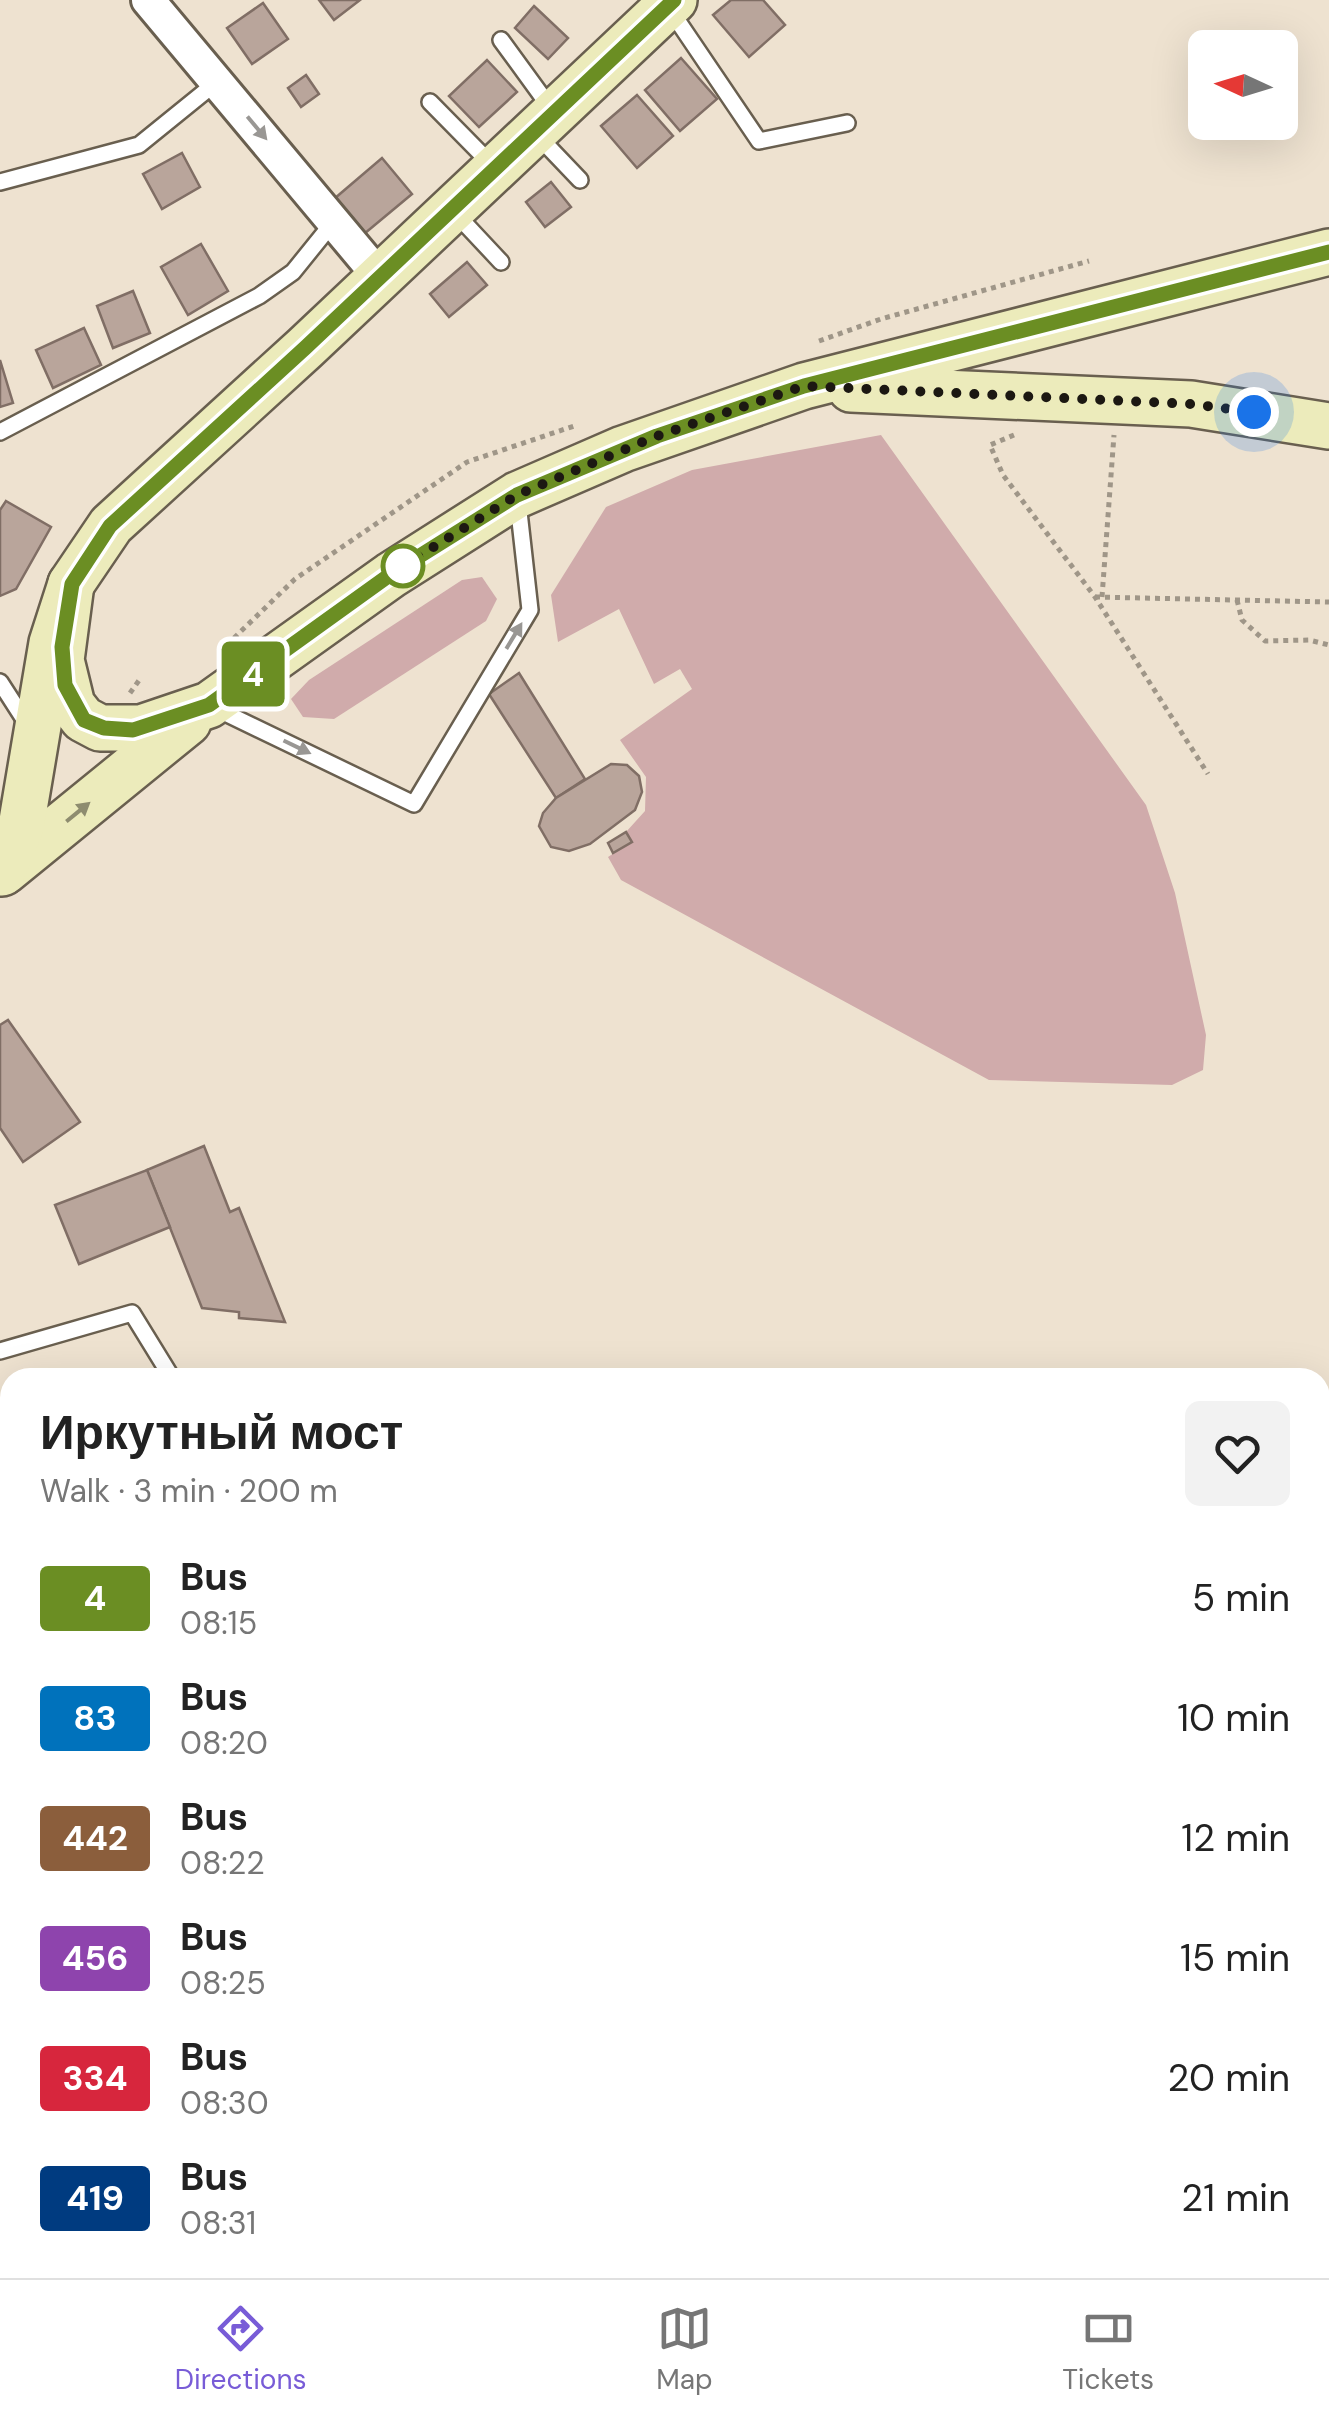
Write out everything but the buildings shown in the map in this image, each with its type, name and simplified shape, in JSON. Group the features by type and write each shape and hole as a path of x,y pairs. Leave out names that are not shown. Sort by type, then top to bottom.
{"main road":[{"path":"1,874 22,827 22,784 36,739 52,643 72,584 110,526 671,3"},
{"path":"1,874 209,705 391,574 517,495 657,436 804,386 1329,252"},
{"path":"804,386 1191,404 1329,426"},
{"path":"72,584 62,671 68,697 84,720 104,728 133,730 209,705"}],"street":[{"path":"148,0 336,220 378,275"}],"lane":[{"path":"671,3 759,140 846,123"},
{"path":"501,40 580,180"},
{"path":"0,182 139,145 218,82"},
{"path":"430,102 496,169"},
{"path":"451,209 501,262"},
{"path":"0,432 259,296 293,272 336,220"},
{"path":"209,705 414,804 530,610 517,495"},
{"path":"0,682 36,739"},
{"path":"0,1351 132,1313 166,1368"}],"path":[{"path":"1098,597 1115,422"},
{"path":"1018,434 990,446 1002,475 1098,597 1208,774"},
{"path":"1098,597 1329,602"},
{"path":"1236,600 1242,620 1265,640 1309,640 1329,645"}],"shaded area":[{"path":"881,435 1146,805 1175,893 1206,1035 1203,1070 1172,1085 989,1080 621,880 608,857 631,842 626,832 645,811 646,777 620,740 692,689 680,669 654,684 619,609 558,642 551,595 606,507 692,470"},
{"path":"482,577 497,599 486,621 334,719 303,717 291,699 309,680 462,580"}],"bus line":[{"name":"4","path":"674,0 110,526 72,584 62,647 68,697 84,720 104,728 133,730 209,705 391,574 517,495 657,436 804,386 1329,252"}],"route":[{"path":"403,566 517,495 657,436 804,386 1191,404 1254,412"}]}
